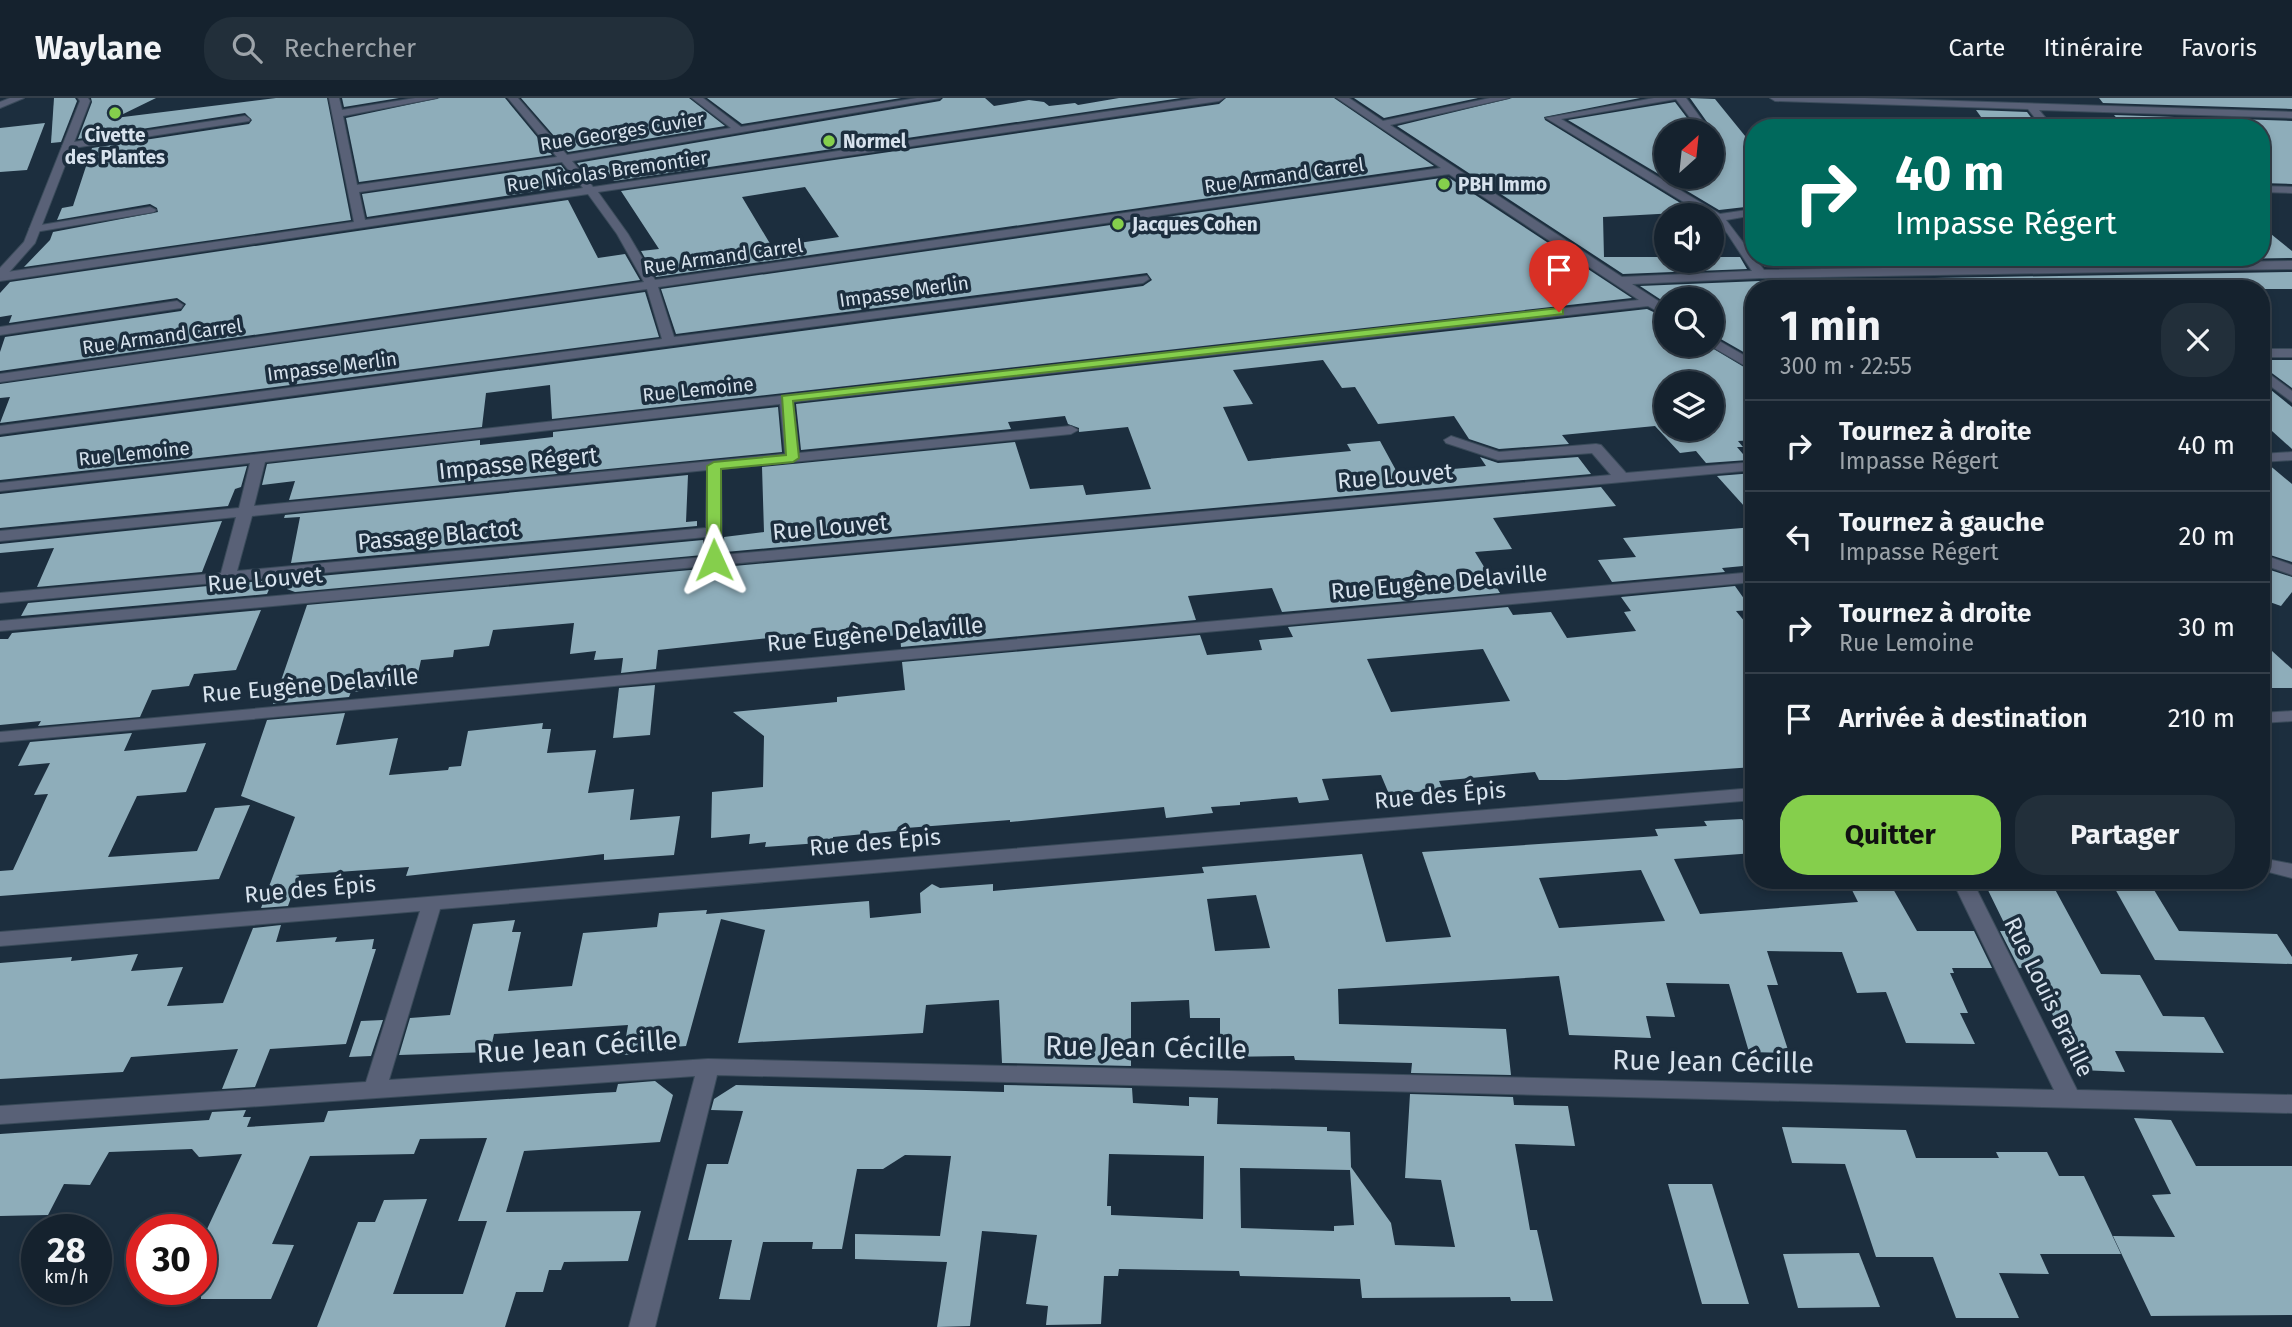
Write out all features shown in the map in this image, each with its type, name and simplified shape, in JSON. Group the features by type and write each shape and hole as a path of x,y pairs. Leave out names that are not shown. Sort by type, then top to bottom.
{"street":[{"path":"0,105 19,98"},
{"path":"0,276 29,243 85,101 83,98"},
{"path":"334,98 360,224"},
{"path":"338,114 432,98"},
{"path":"513,98 591,191 626,240 652,285 670,341"},
{"path":"697,98 739,130"},
{"name":"Rue Georges Cuvier","path":"354,189 563,159 936,98"},
{"name":"Rue Nicolas Bremontier","path":"0,276 1219,98"},
{"path":"1342,98 1654,304"},
{"path":"1382,124 1504,98"},
{"path":"1672,98 1551,118 1693,203"},
{"path":"1681,98 1696,119"},
{"path":"1775,98 2292,115"},
{"path":"2183,98 2198,112"},
{"path":"2031,107 2041,119"},
{"path":"67,146 245,119"},
{"name":"Rue Armand Carrel","path":"0,378 1451,170"},
{"path":"2270,189 2292,190"},
{"path":"35,229 150,210"},
{"path":"1724,217 1745,214"},
{"path":"1724,224 1745,252"},
{"path":"2270,264 2292,265"},
{"path":"1755,266 1760,274"},
{"path":"1621,281 2031,266"},
{"name":"Impasse Merlin","path":"0,430 1143,279"},
{"name":"Rue Lemoine","path":"0,487 1650,302"},
{"path":"0,331 177,305"},
{"path":"1724,348 1745,361"},
{"path":"2270,353 2292,353"},
{"path":"2270,380 2292,398"},
{"path":"786,398 793,458"},
{"name":"Impasse Régert","path":"0,536 1071,430"},
{"name":"Rue Louvet","path":"1451,440 1498,456 1596,447 1622,478"},
{"path":"2270,458 2292,457"},
{"path":"228,577 259,458"},
{"path":"714,466 714,560"},
{"name":"Rue Louvet","path":"0,626 1745,467"},
{"name":"Passage Blactot","path":"0,598 714,532"},
{"path":"2270,562 2292,570"},
{"name":"Rue Eugène Delaville","path":"0,737 1745,578"},
{"path":"2270,717 2292,716"},
{"name":"Rue des Épis","path":"0,939 1745,795"},
{"path":"2270,866 2292,871"},
{"name":"Rue Louis Braille","path":"1966,889 2070,1099"},
{"path":"375,1090 432,904"},
{"path":"642,1327 708,1067"},
{"name":"Rue Jean Cécille","path":"0,1115 708,1067 2292,1104"}],"building":[{"path":"54,98 75,98 77,101 61,142 51,143"},
{"path":"91,98 156,98 115,118 276,98 327,98 351,220 24,267 50,240 53,232 158,212 157,208 150,204 57,220 62,208 73,206 92,148 249,124 252,120 245,113 96,136 99,126 92,130 94,136 78,139 92,102"},
{"path":"342,98 399,98 344,107"},
{"path":"440,98 505,98 552,155 359,182 346,118"},
{"path":"521,98 689,98 725,126 568,152"},
{"path":"707,98 901,98 742,124"},
{"path":"943,98 985,98 994,106 1029,100 1044,102 1049,106 1075,103 1078,105 1119,98 1181,98 614,181 606,169 589,178 577,163 940,101"},
{"path":"1226,98 1334,98 1434,166 656,277 641,251 659,249 621,191 1219,104","holes":["805,187 839,237 772,247 742,197"]},
{"path":"1354,98 1478,98 1384,118"},
{"path":"1512,98 1640,98 1544,117 1654,189 1680,203 1654,203 1654,214 1603,217 1604,257 1654,257 1654,273 1623,274 1397,126"},
{"path":"1690,98 1715,99 1745,136 1745,207 1724,209 1724,203 1707,203 1684,189 1724,189 1724,119 1705,119"},
{"path":"2099,98 2292,98 2292,109 2103,103"},
{"path":"1675,102 1688,119 1654,119 1654,171 1568,120"},
{"path":"1976,110 2027,112 2032,119 1982,119"},
{"path":"2114,115 2233,119 2118,119"},
{"path":"2270,120 2292,121 2292,184 2270,183"},
{"path":"45,123 27,170 0,172 0,128"},
{"path":"561,165 577,185 367,217 362,194"},
{"path":"1448,177 1632,298 552,419 550,385 486,393 482,427 0,480 0,437 1143,286 1152,280 1147,273 676,334 661,289"},
{"path":"568,200 598,258 625,254 640,280 0,371 0,352 5,337 181,311 186,304 177,298 9,323 12,315 0,317 0,293 10,282"},
{"path":"2270,233 2292,251 2292,258 2270,258"},
{"path":"1724,257 1740,257 1747,269 1724,270"},
{"path":"2292,272 2292,289 2270,289 2270,280 1819,280"},
{"path":"1745,282 1745,353 1724,341 1724,287 1654,287 1654,295 1640,286"},
{"path":"645,292 659,337 0,423 10,397 0,398 0,384"},
{"path":"1647,309 1654,312 1654,357 1724,355 1745,368 1745,441 1738,441 1743,447 1737,447 1745,460 1706,463 1696,451 1680,453 1669,441 1724,441 1724,371 1654,371 1654,426 1562,435 1569,444 1499,449 1469,439 1454,416 1378,424 1355,387 1342,388 1323,360 1233,370 1253,404 1223,407 1248,461 1351,451 1347,444 1380,441 1398,474 1486,466 1480,457 1498,463 1578,457 1591,474 725,552 724,537 764,532 762,467 1015,442 1030,489 1083,485 1086,495 1151,489 1128,427 1079,432 1079,428 1068,424 1065,416 1008,422 1011,429 801,450 796,404"},
{"path":"2270,360 2292,360 2292,388 2270,372"},
{"path":"2270,389 2292,407 2292,449 2270,429"},
{"path":"778,407 782,452 289,500 295,481 262,485 267,464 480,440 480,445 527,440 553,437 553,432"},
{"path":"247,466 241,487 235,489 228,506 0,528 0,494"},
{"path":"2270,466 2292,484 2292,562 2270,555"},
{"path":"1745,474 1745,507 1717,476"},
{"path":"688,475 686,522 697,521 697,526 291,563 300,517 284,518 285,515"},
{"path":"1601,487 1616,506 1493,518 1512,549 1475,552 1500,593 1282,612 1272,588 1188,596 1196,620 901,647 900,635 833,641 833,632 778,637 658,650 656,669 621,673 623,658 594,660 596,651 570,654 574,623 493,630 489,646 454,650 453,657 421,660 415,686 351,692 349,697 273,704 307,605"},
{"path":"222,521 202,572 37,587 54,548 0,553 0,544"},
{"path":"1745,528 1745,566 1722,568 1725,572 1612,582 1598,560 1636,557 1623,538"},
{"path":"703,540 703,555 295,592 287,589 288,579"},
{"path":"2270,570 2292,577 2292,592 2281,606 2270,602"},
{"path":"273,580 267,594 21,616 28,603"},
{"path":"1735,586 1745,600 1745,610 1736,611 1745,622 1745,768 1566,780 1539,780 1535,772 1439,781 1443,790 1389,794 1381,775 1322,779 1329,800 1299,803 1297,797 1240,802 1240,805 1211,807 1213,813 1166,818 1164,807 1010,822 906,828 833,837 833,842 765,847 766,842 749,844 750,834 711,838 712,792 763,787 764,736 733,712 837,702 837,697 905,690 902,662 1200,635 1207,655 1262,650 1259,640 1293,637 1288,627 1508,607 1513,615 1551,612 1567,638 1636,631 1624,612 1631,611 1621,597","holes":["1483,649 1510,701 1391,712 1367,659"]},
{"path":"261,610 236,670 194,674 189,686 152,690 140,717 38,726 41,721 0,725 0,639 8,639 12,633"},
{"path":"2270,649 2292,669 2292,688 2270,688"},
{"path":"655,685 650,735 613,738 619,688"},
{"path":"345,713 336,745 398,738 389,775 448,770 449,767 461,766 468,731 543,723 542,729 551,729 547,753 596,750 588,793 634,789 630,820 680,816 674,855 604,860 604,854 406,876 409,867 295,875 299,876 288,906 261,908 295,817 241,796 267,720"},
{"path":"132,733 124,751 206,743 186,792 137,796 108,857 197,851 215,808 250,805 219,879 0,896 0,871 13,870 48,794 34,795 50,763 18,766 30,742"},
{"path":"1742,819 1745,824 1745,854 1674,859 1700,914 1858,902 1852,889 1893,889 1917,931 1974,931 1992,968 1952,968 1954,973 1950,973 1968,1013 1960,1013 1975,1044 1906,1043 1886,992 1857,993 1842,952 1767,951 1778,985 1767,985 1789,1053 1749,1052 1729,984 1666,983 1675,1017 1646,1016 1651,1038 1569,1035 1559,976 1338,989 1339,1024 1506,1029 1511,1075 1411,1073 1412,1063 1295,1060 1294,1056 1220,1057 1220,1018 1190,1018 1189,1000 1131,1002 1131,1066 1002,1063 999,1000 926,1005 923,1033 738,1043 765,930 721,919 686,1046 674,1047 674,1051 623,1055 628,1025 494,1034 490,1052 399,1055 410,1018 450,1015 473,924 515,920 512,932 521,932 508,991 572,986 583,933 657,927 659,913 707,910 706,914 869,901 870,918 921,913 920,893 932,884 940,888 993,884 993,891 1204,873 1202,867 1362,854 1386,942 1451,937 1422,852 1658,836 1655,829 1707,826 1704,821","holes":["1641,870 1665,921 1559,928 1539,878","1256,895 1270,948 1215,951 1207,899"]},
{"path":"1987,889 2055,889 2101,974 2140,975 2163,1016 2204,1017 2224,1053 2115,1051 2125,1072 2081,1070 2028,967 2019,968 2000,931 2008,931"},
{"path":"2115,889 2153,889 2179,931 2277,934 2292,957 2292,964 2155,960"},
{"path":"281,925 276,942 337,937 335,942 374,939 372,949 376,949 346,1044 270,1049 255,1087 222,1089 238,1049 131,1057 123,1072 0,1079 0,963 72,957 71,961 138,954 131,971 183,967 167,1006 223,1003 253,928"},
{"path":"383,1020 371,1056 349,1057 361,1021"},
{"path":"655,1081 673,1095 660,1142 524,1151 506,1212 641,1211 628,1261 564,1262 561,1270 549,1270 543,1292 516,1292 505,1327 317,1327 358,1222 375,1222 384,1200 427,1199 393,1294 463,1294 487,1221 458,1221 487,1138 420,1139 414,1154 310,1156 272,1244 294,1245 271,1299 217,1299 217,1214 214,1214 242,1154 199,1157 192,1149 109,1152 90,1185 64,1184 49,1214 0,1216 0,1134 209,1120 212,1112 246,1110 243,1117 251,1117 247,1127 324,1122 328,1111 616,1092 618,1084"},
{"path":"736,1085 1004,1092 1004,1085 1132,1088 1133,1103 1189,1106 1189,1097 1218,1098 1217,1124 1327,1127 1327,1131 1350,1132 1351,1167 1391,1223 1395,1245 1455,1247 1441,1180 1405,1178 1410,1094 1513,1097 1514,1105 1568,1106 1575,1146 1515,1144 1530,1230 1537,1230 1553,1301 1511,1301 1510,1297 1362,1298 1360,1279 1240,1276 1239,1271 1119,1269 1118,1276 1104,1276 1101,1324 1046,1325 1048,1306 1026,1304 1037,1235 982,1231 970,1326 937,1327 947,1262 855,1259 855,1234 940,1236 951,1156 905,1155 883,1169 857,1169 842,1249 812,1249 813,1242 763,1242 750,1300 719,1299 732,1240 688,1240 707,1164 728,1164 743,1111 711,1110 714,1099","holes":["1109,1154 1204,1156 1203,1219 1111,1215 1111,1206 1107,1206","1240,1168 1350,1170 1354,1225 1334,1226 1334,1231 1241,1228"]},
{"path":"2134,1118 2171,1120 2196,1166 2292,1166 2292,1315 2151,1316 2113,1236 2175,1237 2152,1195 2171,1194"},
{"path":"1782,1127 1906,1130 1916,1158 1999,1158 1996,1152 2047,1152 2059,1176 2084,1176 2121,1254 2040,1254 2049,1274 1999,1273 2019,1318 1956,1318 1933,1257 1876,1257 1845,1164 1792,1163"},
{"path":"1668,1184 1712,1184 1749,1304 1702,1304"},
{"path":"1859,1253 1880,1307 1798,1308 1783,1254"}],"place":[{"name":"Civette des Plantes","path":"115,113"},
{"name":"Normel","path":"829,141"},
{"name":"PBH Immo","path":"1444,184"},
{"name":"Jacques Cohen","path":"1118,224"}],"route":[{"path":"714,560 714,466 793,458 786,398 1559,312"}]}
